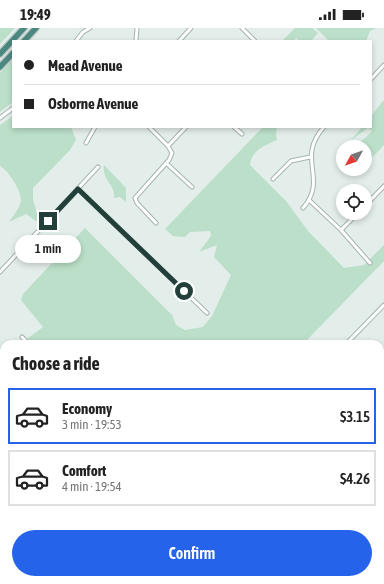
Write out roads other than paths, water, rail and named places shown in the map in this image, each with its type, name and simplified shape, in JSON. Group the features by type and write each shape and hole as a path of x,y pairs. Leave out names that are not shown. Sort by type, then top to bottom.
{"highway":[{"path":"13,40 24,28"},
{"path":"25,40 36,28"},
{"path":"0,54 12,41"},
{"path":"0,67 12,54"}],"street":[{"path":"77,40 83,32 90,28"},
{"path":"136,40 137,28"},
{"path":"179,40 191,28"},
{"path":"242,28 254,40"},
{"path":"372,77 384,65"},
{"path":"0,118 12,109"},
{"path":"86,143 94,128"},
{"path":"149,128 168,146 171,151 171,158 135,198 137,203 156,223"},
{"path":"168,146 185,128"},
{"path":"235,128 242,134"},
{"path":"303,208 309,200 314,184 310,157 312,147 323,128"},
{"path":"273,179 291,161 310,157"},
{"path":"166,163 192,187"},
{"path":"0,272 98,167"},
{"path":"372,199 384,186"},
{"path":"78,189 207,313"},
{"path":"309,200 341,230 370,263"},
{"path":"341,230 351,220"},
{"path":"350,340 384,305"}]}
